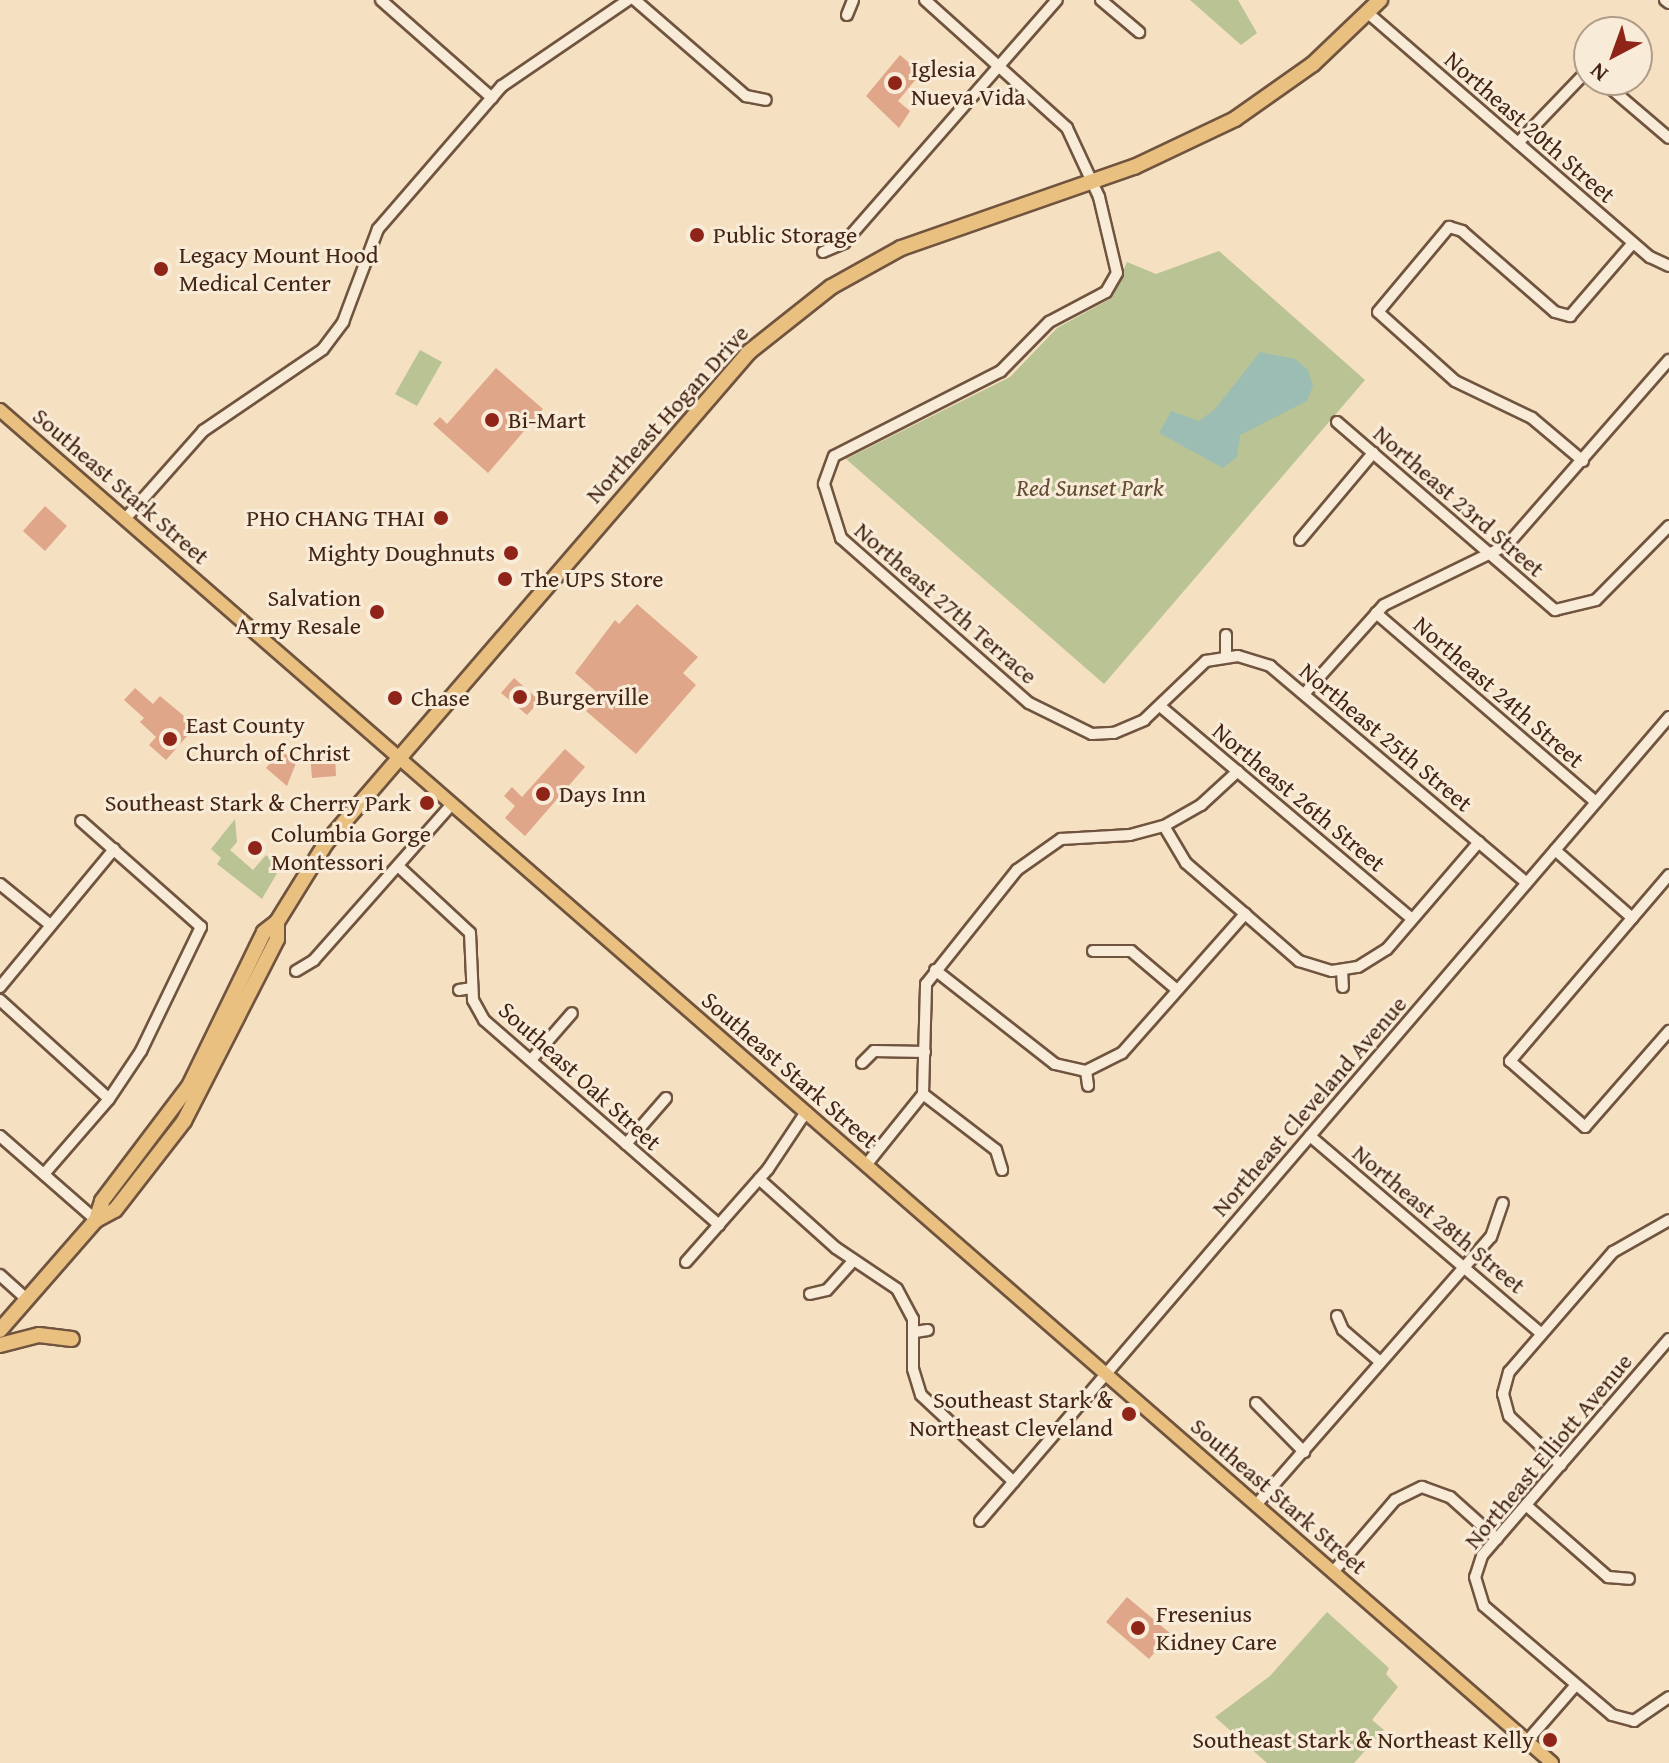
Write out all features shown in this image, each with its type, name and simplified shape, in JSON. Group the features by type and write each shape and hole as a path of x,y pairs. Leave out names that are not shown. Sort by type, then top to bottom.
{"highway":[{"name":"Northeast Hogan Drive","path":"0,1330 96,1220 115,1210 143,1178 199,1099 277,939 277,922 326,843 397,756 718,384 790,317 919,239 1093,181 1235,119 1296,78 1380,0"},
{"path":"0,1345 39,1335 72,1339"}],"main road":[{"name":"Southeast Stark Street","path":"0,410 1552,1763"}],"street":[{"path":"381,0 492,98"},
{"path":"125,519 203,431 323,349 348,311 378,229 492,98 514,76 600,24 628,0"},
{"path":"635,0 746,96 766,100"},
{"path":"847,15 853,0"},
{"path":"925,0 1060,119 1093,181"},
{"path":"823,252 844,243 1057,0"},
{"path":"1101,0 1139,32"},
{"name":"Northeast 20th Street","path":"1368,13 1633,243 1669,266"},
{"path":"1518,143 1573,83"},
{"path":"1620,96 1669,138"},
{"name":"Northeast 27th Terrace","path":"1093,181 1118,262 1106,292 1049,322 1001,371 842,449 824,484 832,523 846,544 1029,703 1073,727 1114,733 1160,706"},
{"path":"1583,461 1532,418 1455,381 1378,312 1449,227 1462,231 1555,312 1570,316 1633,243"},
{"path":"1305,693 1376,613 1410,588 1493,556 1583,461 1669,360"},
{"name":"Northeast 23rd Street","path":"1337,422 1555,610 1596,600 1669,526"},
{"path":"1300,540 1373,453"},
{"name":"Northeast 24th Street","path":"1376,613 1596,802"},
{"path":"1160,706 1196,666 1226,656 1226,635"},
{"name":"Northeast 25th Street","path":"1226,656 1260,661 1305,693 1527,883"},
{"name":"Northeast 26th Street","path":"1160,706 1412,919"},
{"name":"Northeast Cleveland Avenue","path":"980,1521 1669,717"},
{"path":"866,1165 923,1094 924,1000 935,970 1040,848 1061,839 1164,826 1201,805 1238,771"},
{"path":"296,971 314,960 452,804"},
{"path":"44,1174 109,1099 160,1017 201,927 81,821"},
{"path":"1164,826 1186,863 1299,961 1342,970 1377,957 1479,842"},
{"path":"0,987 48,923 114,849"},
{"path":"1555,850 1632,918"},
{"name":"Southeast Oak Street","path":"398,866 464,923 475,955 471,988 484,1020 719,1225"},
{"path":"1669,875 1510,1061 1585,1127 1669,1031"},
{"path":"3,886 48,923"},
{"path":"935,970 1055,1064 1086,1071 1122,1053 1245,914"},
{"path":"1093,951 1131,951 1177,990"},
{"path":"1342,970 1343,987"},
{"path":"459,990 471,988"},
{"path":"0,1000 109,1099"},
{"path":"531,1060 572,1013"},
{"path":"862,1063 874,1051 925,1052"},
{"path":"1086,1071 1088,1086"},
{"path":"923,1094 996,1150 1002,1170"},
{"path":"626,1144 666,1098"},
{"path":"686,1262 759,1179 806,1112"},
{"path":"0,1136 96,1220"},
{"name":"Northeast 28th Street","path":"1310,1136 1541,1333"},
{"path":"759,1179 854,1260 897,1289 915,1332 913,1369 927,1404 1014,1482"},
{"path":"1256,1505 1304,1452 1378,1360 1466,1267 1500,1222 1503,1203"},
{"path":"1561,1465 1515,1425 1505,1406 1509,1372 1613,1252 1669,1220"},
{"path":"810,1294 827,1290 854,1260"},
{"path":"0,1275 27,1299"},
{"path":"1337,1316 1343,1330 1378,1360"},
{"path":"915,1332 928,1330"},
{"name":"Northeast Elliott Avenue","path":"1575,1686 1478,1596 1477,1566 1669,1339"},
{"path":"1256,1403 1304,1452"},
{"path":"1333,1572 1395,1500 1421,1483 1450,1497 1497,1539"},
{"path":"1527,1506 1608,1577 1629,1579"},
{"path":"1527,1741 1575,1686 1612,1715 1634,1725 1669,1697"}],"green space":[{"path":"1190,0 1238,0 1257,33 1241,45"},
{"name":"Red Sunset Park","path":"1219,251 1365,380 1104,684 846,459 1010,377 1057,328 1112,298 1127,262 1156,274"},
{"path":"420,350 442,362 417,406 395,394"},
{"path":"235,819 237,842 230,850 253,870 266,855 280,868 262,899 217,864 221,858 211,849"},
{"path":"1327,1612 1389,1668 1386,1674 1398,1687 1372,1720 1384,1730 1354,1763 1267,1763 1215,1717 1270,1676"}],"water":[{"path":"1260,352 1295,359 1308,370 1313,386 1307,401 1240,435 1237,457 1223,468 1159,433 1171,411 1199,421 1215,409"}],"building":[{"name":"Iglesia Nueva Vida","path":"900,55 921,73 898,101 910,111 899,128 866,96"},
{"name":"Bi-Mart","path":"496,368 543,409 488,473 433,424 440,417 447,424"},
{"path":"45,506 67,526 45,551 23,531"},
{"path":"637,604 698,657 683,673 696,685 636,754 586,711 600,695 575,673 615,620 619,624"},
{"name":"Burgerville","path":"514,678 540,701 527,715 501,693"},
{"path":"135,688 153,704 160,696 196,726 166,760 149,745 156,737 140,722 144,718 124,700"},
{"name":"Days Inn","path":"565,749 585,767 525,836 505,818 515,806 504,796 512,787 522,797"},
{"path":"281,750 296,763 287,786 266,768"},
{"path":"335,752 336,776 312,778 310,754"},
{"name":"Fresenius Kidney Care","path":"1127,1597 1171,1634 1149,1659 1106,1622"}],"place":[{"name":"Iglesia Nueva Vida","path":"895,83"},
{"name":"Public Storage","path":"697,235"},
{"name":"Legacy Mount Hood Medical Center","path":"161,269"},
{"name":"Bi-Mart","path":"492,420"},
{"name":"PHO CHANG THAI","path":"441,518"},
{"name":"Mighty Doughnuts","path":"511,553"},
{"name":"The UPS Store","path":"505,579"},
{"name":"Salvation Army Resale","path":"377,612"},
{"name":"Burgerville","path":"520,697"},
{"name":"Chase","path":"395,698"},
{"name":"East County Church of Christ","path":"170,739"},
{"name":"Days Inn","path":"543,794"},
{"name":"Southeast Stark & Cherry Park","path":"427,803"},
{"name":"Columbia Gorge Montessori","path":"255,848"},
{"name":"Southeast Stark & Northeast Cleveland","path":"1129,1414"},
{"name":"Fresenius Kidney Care","path":"1138,1628"},
{"name":"Southeast Stark & Northeast Kelly","path":"1550,1740"}]}
